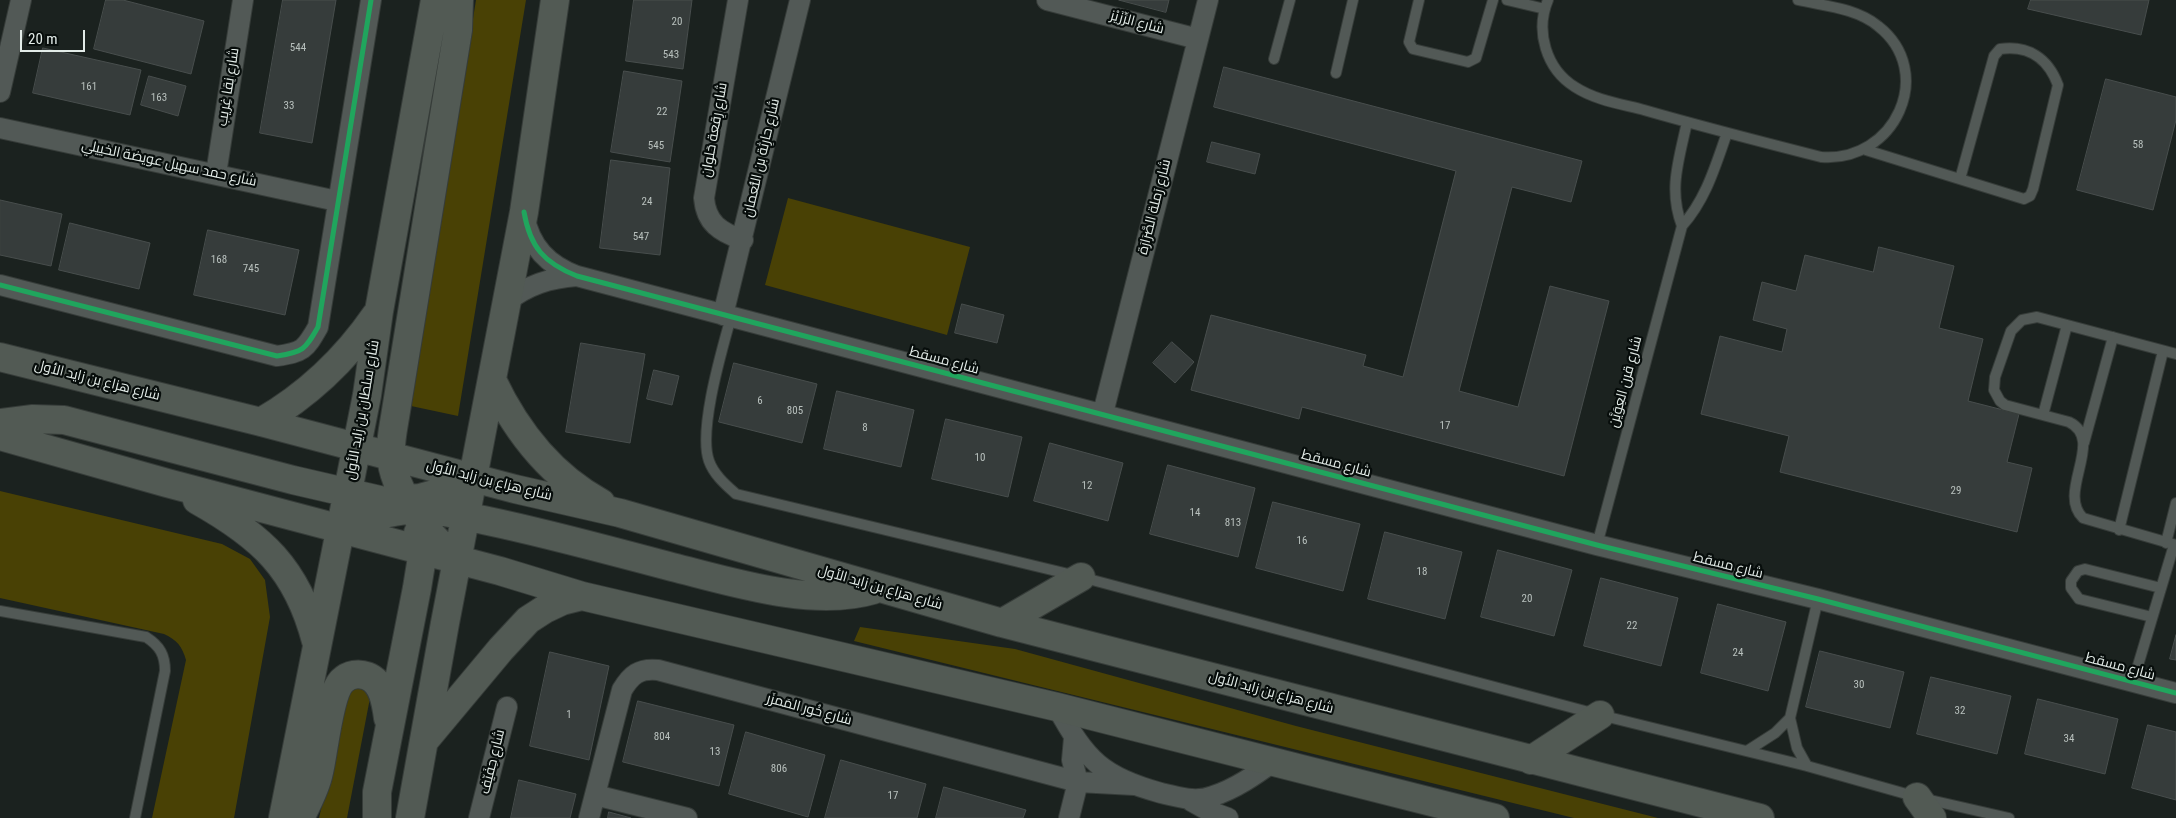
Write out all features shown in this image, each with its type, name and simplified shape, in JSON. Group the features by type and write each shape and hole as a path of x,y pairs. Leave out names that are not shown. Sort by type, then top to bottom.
{"main road":[{"name":"شارع سلطان بن زايد الأول","path":"282,818 367,395 379,312 435,0"},
{"path":"377,818 377,792 423,551 391,456 394,417 458,30 459,0"},
{"path":"410,818 524,212 554,0"},
{"path":"260,422 280,412 315,385 338,364 360,339 379,312"},
{"name":"شارع هزاع بن زايد الأول","path":"0,358 260,422 473,478 620,513 1002,623 1760,818"},
{"path":"492,380 515,424 529,443 556,471 586,495 620,513"},
{"path":"0,423 33,419 64,420 348,493 524,529 754,588 801,594 837,595 864,593 880,588"},
{"path":"0,436 167,483 458,560 582,596 1057,707 1495,818"},
{"path":"357,447 393,483 433,537 458,560"},
{"path":"340,529 408,505 473,478"},
{"path":"167,483 236,524 266,548 280,563 303,601 318,646"},
{"path":"1002,623 1081,576"},
{"path":"424,741 501,648 528,620 544,609 562,601 582,596"},
{"path":"300,818 319,775 333,698 342,680 351,675 362,674 378,684 384,696 389,724"},
{"path":"1531,760 1600,715"}],"street":[{"path":"0,92 21,0"},
{"name":"شارع نِقا غِريب","path":"216,174 243,0"},
{"path":"0,285 277,356 298,353 308,344 318,327 371,0"},
{"name":"شارع رِقعة حَلوان","path":"738,0 704,198 705,208 714,226 722,232 743,240"},
{"name":"شارع حارِثة بن النُّعمان","path":"727,316 743,240 800,0"},
{"name":"شارع الرِّزَيْز","path":"1047,0 1198,39"},
{"name":"شارع رَملة الصَّرَارَة","path":"1103,413 1208,0"},
{"name":"شارع حمد سهيل عويضة الخييلي","path":"0,128 337,201"},
{"name":"شارع مسقط","path":"524,212 527,229 534,246 560,270 577,276 1103,413 1597,545 2176,693"},
{"name":"شارع مسقط","path":"506,302 521,290 539,282 558,277 577,276"},
{"name":"شارع خُور المَمزَر","path":"589,818 622,690 628,680 638,671 648,669 658,670 1078,782 1134,785"},
{"name":"شارع حِفَيّف","path":"479,818 507,707"},
{"path":"1057,707 1074,738 1099,766 1134,785 1191,800 1209,811 1228,818"},
{"path":"1069,818 1078,782 1072,760 1074,738"},
{"path":"1191,800 1212,797 1226,791 1273,762"},
{"path":"595,795 687,818"}],"lane":[{"path":"1274,59 1290,0"},
{"path":"1336,73 1353,0"},
{"path":"1419,0 1409,42 1413,49 1468,62 1476,58 1493,0"},
{"path":"1507,0 1546,4 1542,29 1544,43 1554,68 1564,78 1586,93 1727,133 1821,157 1843,157 1866,150 1886,133 1899,113 1905,88 1904,75 1896,49 1880,27 1857,14 1798,0"},
{"path":"1866,150 2024,199 2030,196 2034,189 2058,85 2052,71 2042,59 2032,52 2011,48 2000,49 1994,56 1960,179"},
{"path":"1682,226 1674,201 1674,180 1687,122"},
{"name":"شارع قرن العِوَيَّن","path":"1597,545 1682,226 1706,192 1727,133"},
{"path":"727,316 705,432 706,448 710,462 719,478 736,494 1081,576 1600,715 1807,766 1925,807 2009,818"},
{"path":"2084,444 2081,433 2074,424 2005,405 1996,396 1993,383 2008,339 2015,325 2022,320 2037,317 2176,354"},
{"path":"2043,415 2067,325"},
{"path":"2113,337 2084,444 2073,499 2076,510 2088,521 2172,544"},
{"path":"2118,530 2163,351"},
{"path":"2133,682 2172,544 2176,503"},
{"path":"2152,617 2079,599 2071,588 2071,581 2078,570 2085,569 2161,588"},
{"path":"1807,766 1797,748 1790,718 1818,600"},
{"path":"0,611 146,637 161,651 165,661 165,671 135,818"},
{"path":"1747,752 1770,737 1790,718"}],"shaded area":[{"path":"476,0 526,0 458,416 411,406"},
{"path":"788,198 970,247 947,335 765,285"},
{"path":"0,491 222,544 250,559 265,580 270,617 234,818 152,818 186,660 183,651 176,641 164,634 0,598"},
{"path":"860,627 1015,649 1296,726 1658,818 1574,818 854,641"},
{"path":"363,686 370,698 347,818 319,818 349,688"}],"building":[{"path":"106,0 123,0 204,21 191,74 94,49"},
{"path":"283,0 336,0 312,143 260,133"},
{"path":"634,0 692,0 683,69 626,61"},
{"path":"1119,0 1169,0 1166,12"},
{"path":"2031,0 2149,0 2141,35 2028,9"},
{"path":"43,48 141,70 130,115 33,93"},
{"path":"1224,67 1582,161 1571,202 1512,187 1459,391 1518,407 1550,286 1609,301 1564,476 1302,407 1299,419 1191,390 1211,315 1366,355 1363,366 1403,377 1456,171 1214,107"},
{"path":"624,71 682,81 670,162 611,152"},
{"path":"149,76 186,86 178,116 141,105"},
{"path":"2106,79 2176,97 2176,120 2153,210 2077,190"},
{"path":"1212,142 1260,154 1255,174 1207,162"},
{"path":"611,160 670,168 660,255 600,248"},
{"path":"0,200 62,214 51,266 0,255"},
{"path":"70,223 150,243 139,289 59,270"},
{"path":"208,230 299,250 285,315 194,295"},
{"path":"1879,247 1954,266 1939,328 1983,339 1968,401 2019,414 2007,462 2032,468 2017,532 1780,472 1789,436 1701,414 1720,336 1782,352 1787,329 1753,320 1762,282 1796,291 1805,255 1873,272"},
{"path":"962,304 1004,315 997,343 955,333"},
{"path":"1172,342 1194,362 1175,383 1153,363"},
{"path":"581,343 645,354 630,443 566,432"},
{"path":"734,363 817,384 802,443 719,422"},
{"path":"654,370 679,376 672,405 647,399"},
{"path":"837,391 914,410 901,467 824,449"},
{"path":"946,419 1022,437 1008,497 932,479"},
{"path":"1050,443 1123,463 1108,521 1034,501"},
{"path":"1168,465 1255,488 1238,557 1150,534"},
{"path":"1273,502 1360,524 1343,591 1256,568"},
{"path":"1385,532 1462,552 1445,619 1368,599"},
{"path":"1498,550 1572,570 1554,636 1481,617"},
{"path":"1601,578 1678,598 1661,666 1584,646"},
{"path":"1718,604 1786,622 1768,691 1701,673"},
{"path":"2176,635 2176,660 2170,659"},
{"path":"1820,651 1904,672 1890,728 1806,707"},
{"path":"550,652 609,666 589,760 530,746"},
{"path":"1931,677 2011,696 1997,754 1917,734"},
{"path":"2038,699 2118,719 2105,774 2025,754"},
{"path":"638,701 734,725 719,786 623,762"},
{"path":"2148,725 2176,732 2176,800 2132,788"},
{"path":"746,732 825,755 808,817 729,794"},
{"path":"841,760 926,784 917,818 825,818"},
{"path":"519,780 576,794 570,818 511,818"},
{"path":"944,787 1026,810 1023,818 936,818"},
{"path":"609,812 631,818 608,818"}],"cycle path":[{"path":"0,285 277,356 302,349 310,341 318,327 371,0"},
{"path":"524,212 530,235 540,252 565,271 577,276 1597,545 1818,599 2176,693"}]}
